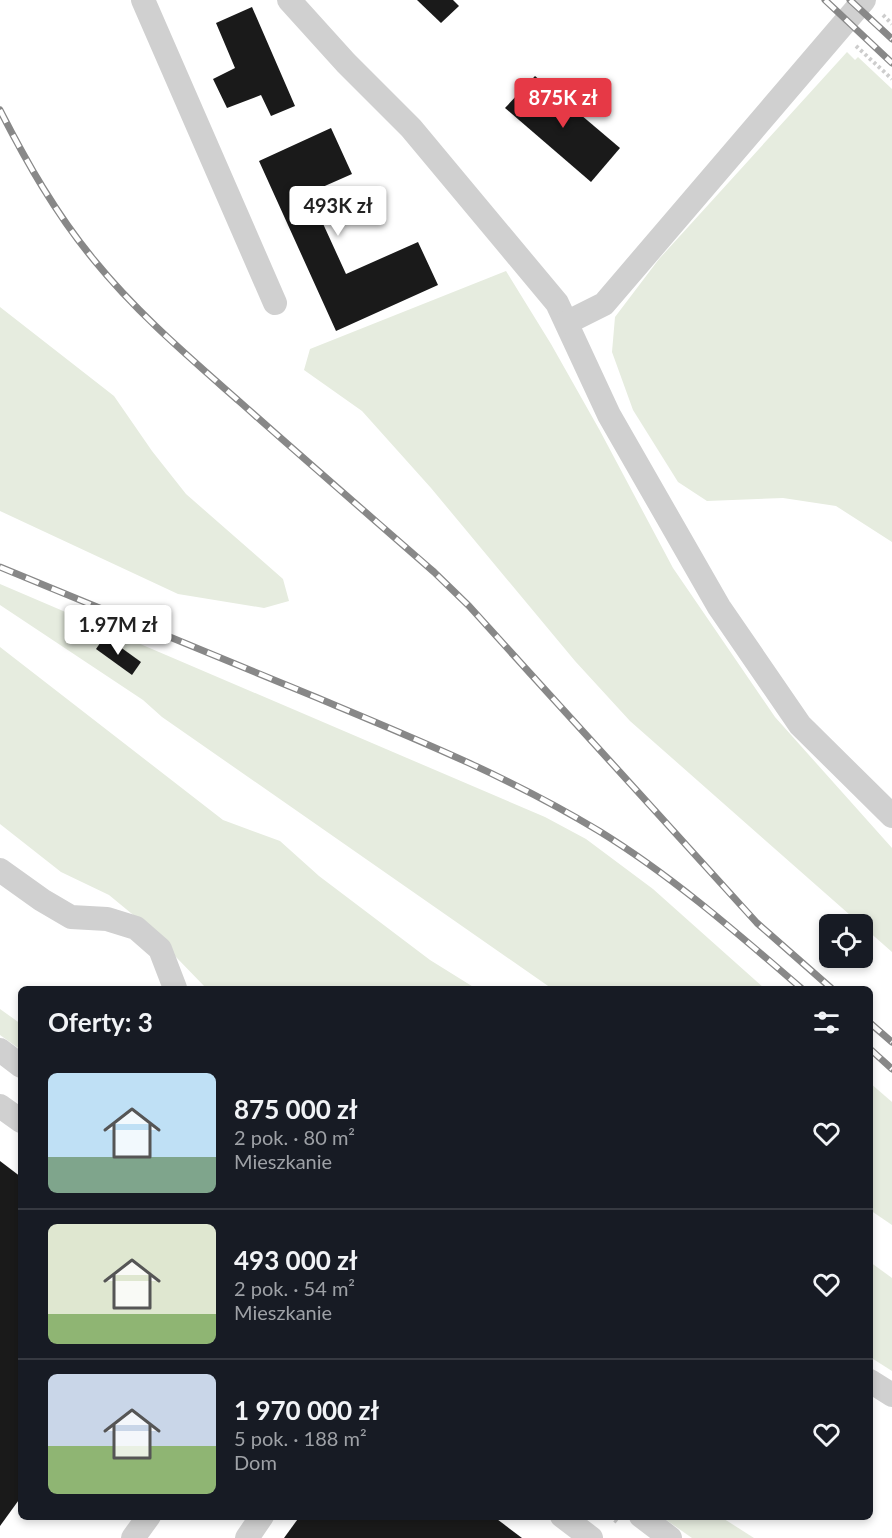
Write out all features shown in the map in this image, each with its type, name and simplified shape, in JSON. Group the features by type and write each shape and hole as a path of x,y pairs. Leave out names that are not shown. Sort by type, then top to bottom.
{"street":[{"path":"289,0 346,63 411,128 557,303 568,321 609,415 719,607 800,725 892,816"},
{"path":"568,321 604,304 864,0"},
{"path":"146,1 275,303"},
{"path":"0,870 42,900 71,917 107,919 136,928 160,949 174,986"},
{"path":"0,1050 18,1064"},
{"path":"0,1106 18,1119"},
{"path":"873,1383 892,1395"},
{"path":"133,1538 146,1520"},
{"path":"247,1538 259,1520"},
{"path":"567,1520 591,1538"},
{"path":"646,1520 670,1538"}],"path":[{"path":"837,31 892,79"}],"shaded area":[{"path":"847,52 855,60 858,57 892,89 892,542 836,506 783,498 707,501 678,482 633,410 612,352 615,317 659,259"},
{"path":"506,271 599,429 673,568 775,717 892,848 892,952 873,935 873,914 849,914 630,721 575,661 431,488 362,411 304,370 310,349"},
{"path":"0,307 114,396 152,451 186,494 283,579 289,601 264,608 178,594 0,511"},
{"path":"0,584 545,817 586,839 653,889 762,986 548,986 162,717 143,700 0,605"},
{"path":"0,647 223,820 280,841 319,876 430,960 472,986 204,986 143,923 109,895 61,872 0,824"},
{"path":"0,1009 18,1022 18,1048 0,1035"},
{"path":"873,1086 892,1102 892,1225 873,1212"},
{"path":"873,1264 892,1278 892,1371 873,1359"},
{"path":"666,1520 726,1520 754,1538 692,1538"}],"building":[{"path":"417,0 453,0 459,6 441,23"},
{"path":"252,7 295,106 271,116 261,95 227,108 213,79 235,68 216,23"},
{"path":"535,76 620,148 591,182 505,108"},
{"path":"331,128 352,174 309,193 346,274 418,242 438,285 336,331 259,161"},
{"path":"105,636 141,662 132,675 96,649"},
{"path":"0,1161 18,1175 18,1501 0,1526"},
{"path":"297,1520 498,1520 522,1538 284,1538"}],"railway":[{"path":"825,0 892,63"},
{"path":"850,0 892,39"},
{"path":"0,110 32,169 67,225 128,298 183,351 434,572 469,606 757,923 829,986"},
{"path":"0,567 386,727 530,792 626,848 703,905 799,986"},
{"path":"873,1026 892,1042"},
{"path":"873,1052 892,1069"}]}
